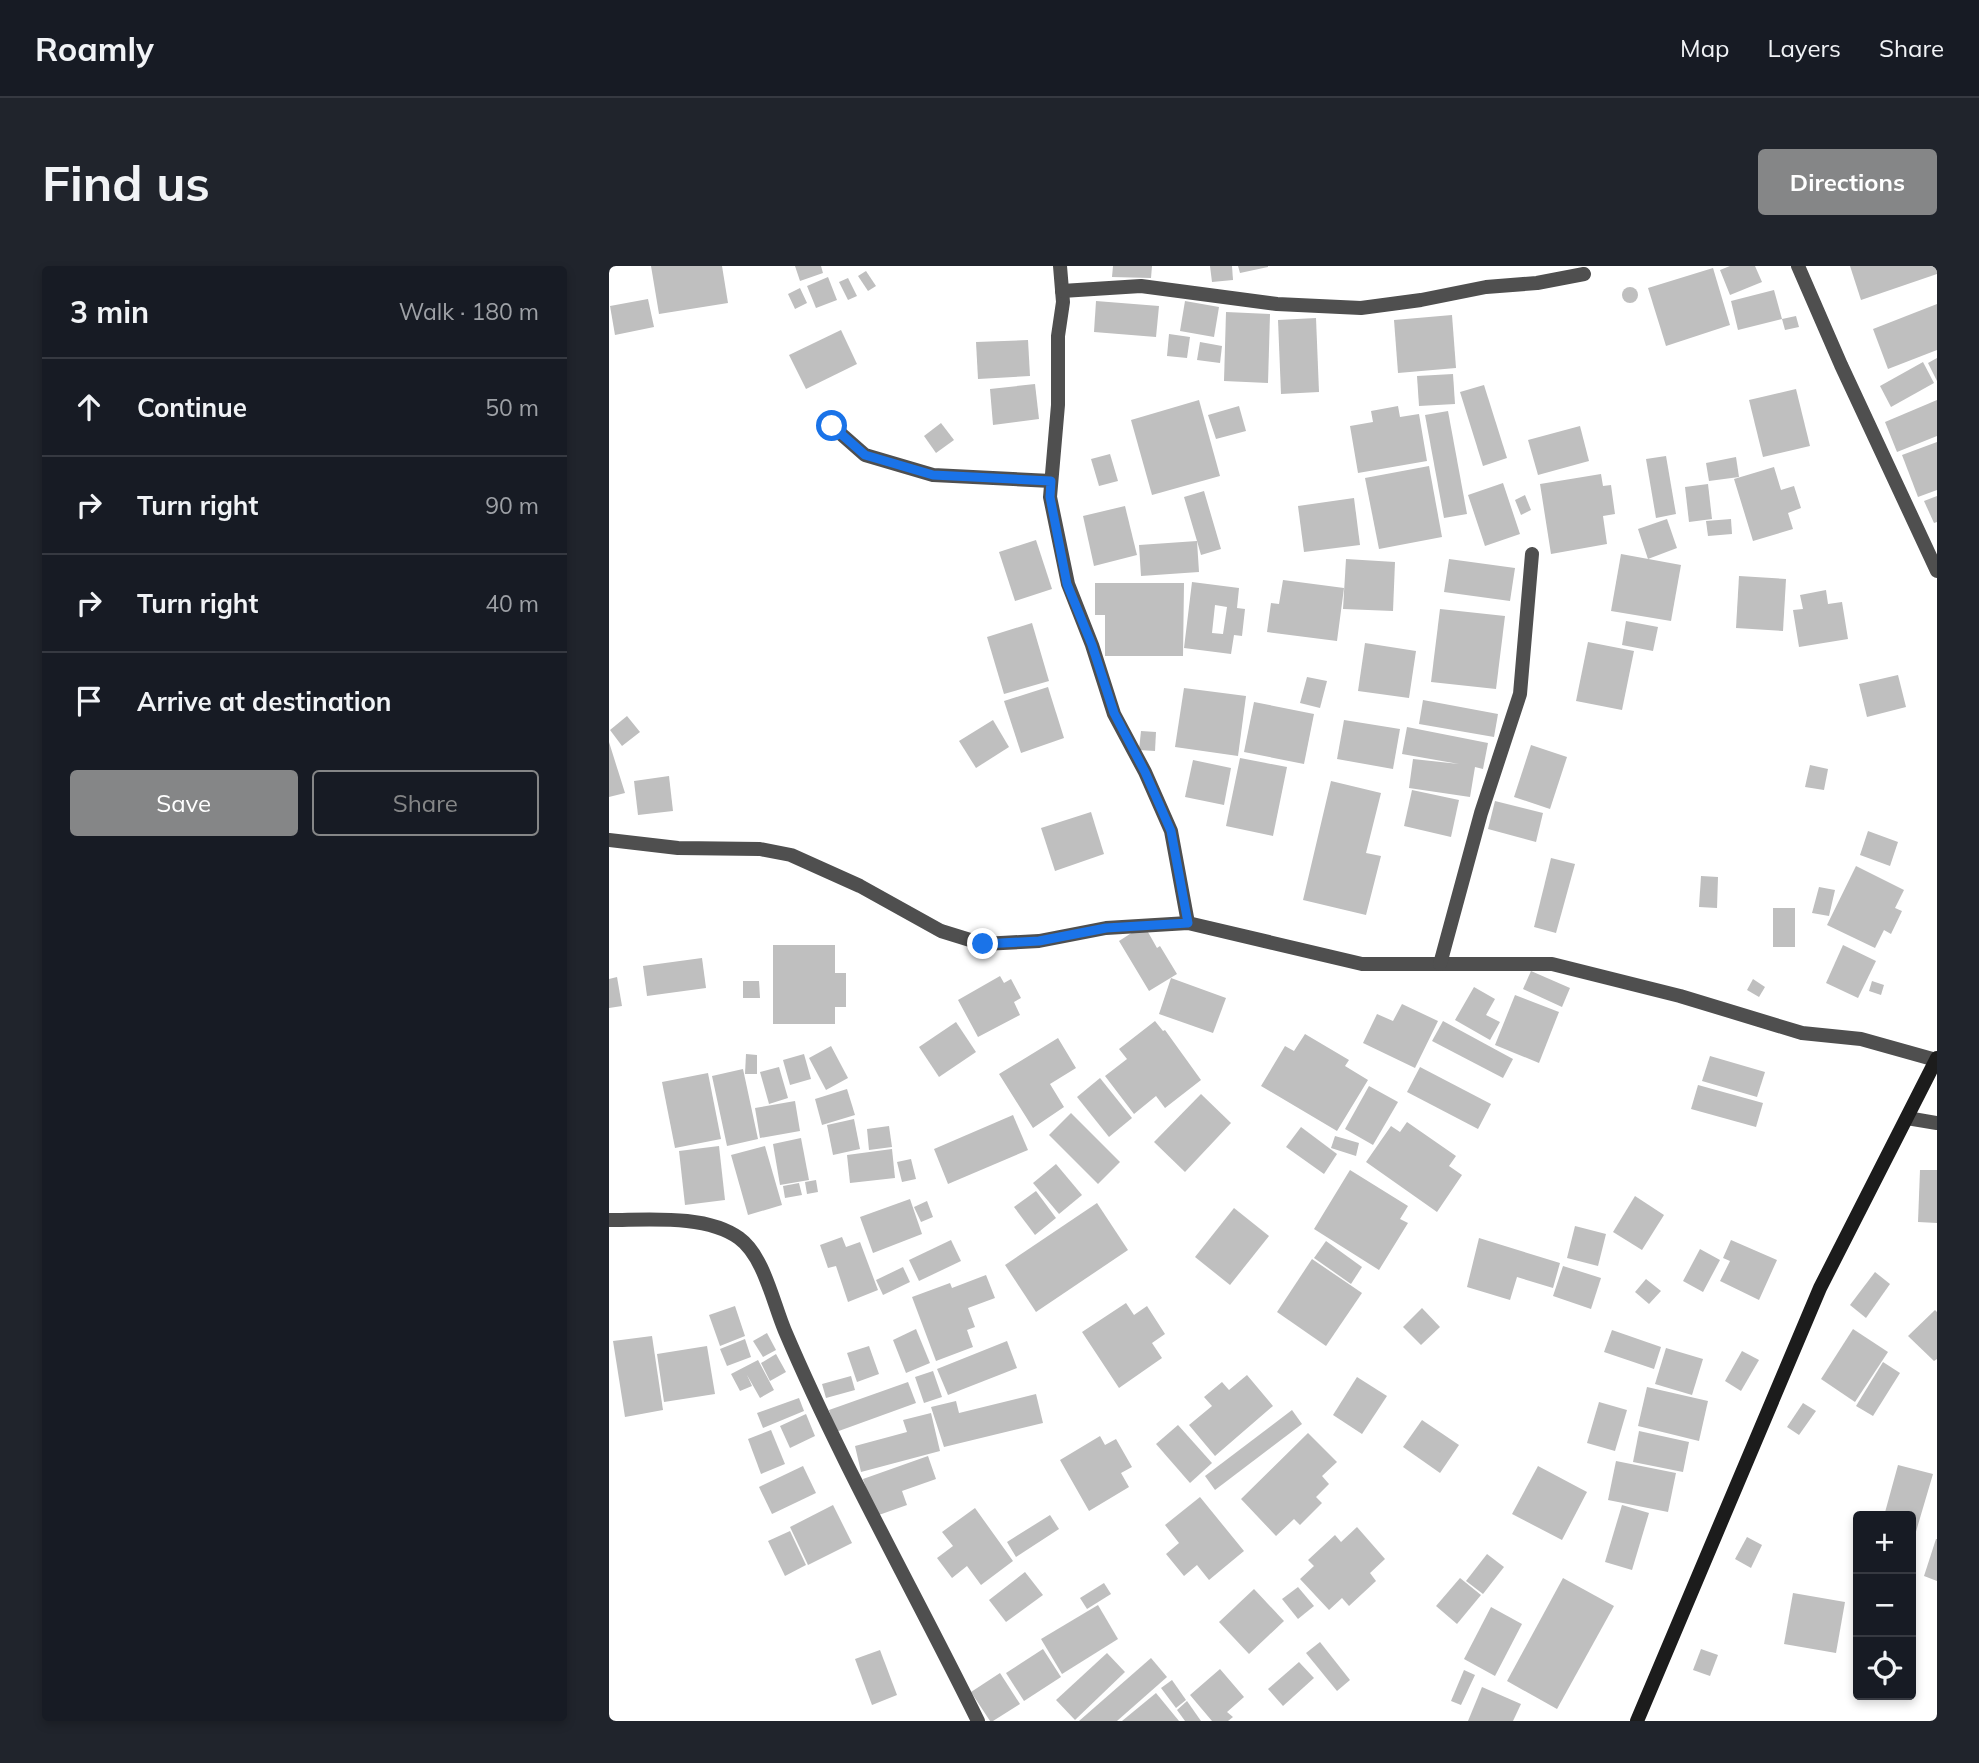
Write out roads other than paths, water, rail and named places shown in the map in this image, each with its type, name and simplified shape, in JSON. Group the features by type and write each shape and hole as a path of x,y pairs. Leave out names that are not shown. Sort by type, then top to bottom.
{"street":[{"path":"1060,266 1062,291 1058,336 1058,405 1050,497 1067,584 1092,645 1114,713 1145,772 1171,831 1188,923"},
{"path":"1798,266 1937,571"},
{"path":"1062,291 1141,286 1277,304 1361,307 1584,274"},
{"path":"832,426 865,455 933,475 1051,481"},
{"path":"1440,964 1481,813 1520,694 1532,554"},
{"path":"609,840 678,848 760,849 791,855 860,886 941,931 983,944 1039,941 1106,928 1188,923 1362,964 1552,964 1680,996 1802,1033 1861,1039 1937,1059 1820,1288 1637,1721"},
{"path":"1907,1118 1937,1123"},
{"path":"609,1220 697,1222 725,1230 740,1239 756,1257 784,1329 832,1437 978,1721"}]}
